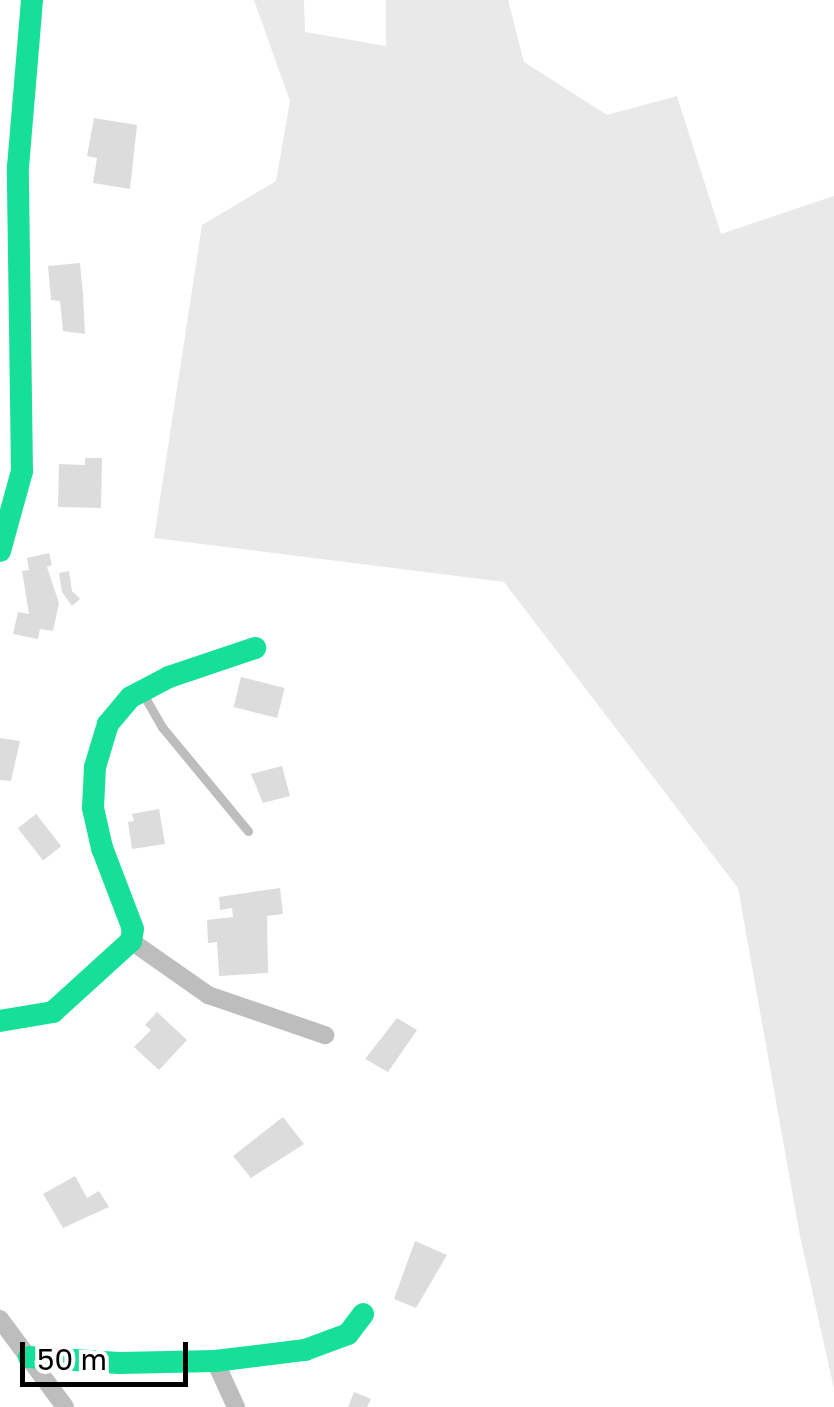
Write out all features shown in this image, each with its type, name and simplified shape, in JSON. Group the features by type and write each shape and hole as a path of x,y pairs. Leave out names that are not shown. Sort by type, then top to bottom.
{"street":[{"path":"0,551 22,471 18,167 32,0"},
{"path":"0,1021 53,1012 131,942 133,929 102,848 92,808 95,767 108,724 141,692 229,654 255,648"},
{"path":"131,942 208,995 325,1035"},
{"path":"29,1358 119,1364 215,1361 304,1350 348,1334 363,1314"},
{"path":"0,1319 66,1407"},
{"path":"215,1361 236,1407"}],"lane":[{"path":"141,692 162,727 248,831"}],"shaded area":[{"path":"254,0 304,0 305,32 386,46 386,0 508,0 524,62 607,115 677,96 721,234 834,196 834,1389 800,1236 738,888 504,582 154,538 202,225 276,181 290,101"}],"building":[{"path":"94,118 137,125 130,189 93,183 97,158 87,156"},
{"path":"80,263 85,334 63,331 60,301 51,300 48,266"},
{"path":"85,458 102,458 101,508 58,507 59,464 85,465"},
{"path":"49,553 52,565 47,567 59,603 53,631 40,629 38,639 13,634 18,612 29,614 22,571 29,570 27,558"},
{"path":"69,571 72,591 80,599 72,606 62,592 59,573"},
{"path":"241,677 285,688 277,718 234,707"},
{"path":"0,738 20,741 11,781 0,780"},
{"path":"282,766 290,796 263,803 251,774"},
{"path":"159,809 165,844 132,849 128,822 134,821 132,814"},
{"path":"36,814 61,846 43,860 18,828"},
{"path":"280,888 283,914 267,916 268,973 219,976 217,942 208,943 207,920 233,917 232,908 220,910 219,897"},
{"path":"157,1012 187,1040 159,1070 134,1047 151,1030 145,1025"},
{"path":"397,1018 417,1030 388,1072 365,1059"},
{"path":"283,1117 304,1144 251,1178 233,1156"},
{"path":"75,1176 87,1198 99,1191 109,1207 63,1228 43,1194"},
{"path":"415,1241 447,1255 416,1308 394,1299"},
{"path":"354,1392 371,1399 367,1407 348,1407"}],"traffic: fast":[{"path":"0,551 22,471 18,167 32,0"},
{"path":"0,1021 53,1012 131,941 133,929 102,848 93,808 95,767 108,724 131,697 169,677 255,648"},
{"path":"29,1357 119,1363 215,1361 305,1350 348,1334 363,1314"}]}
